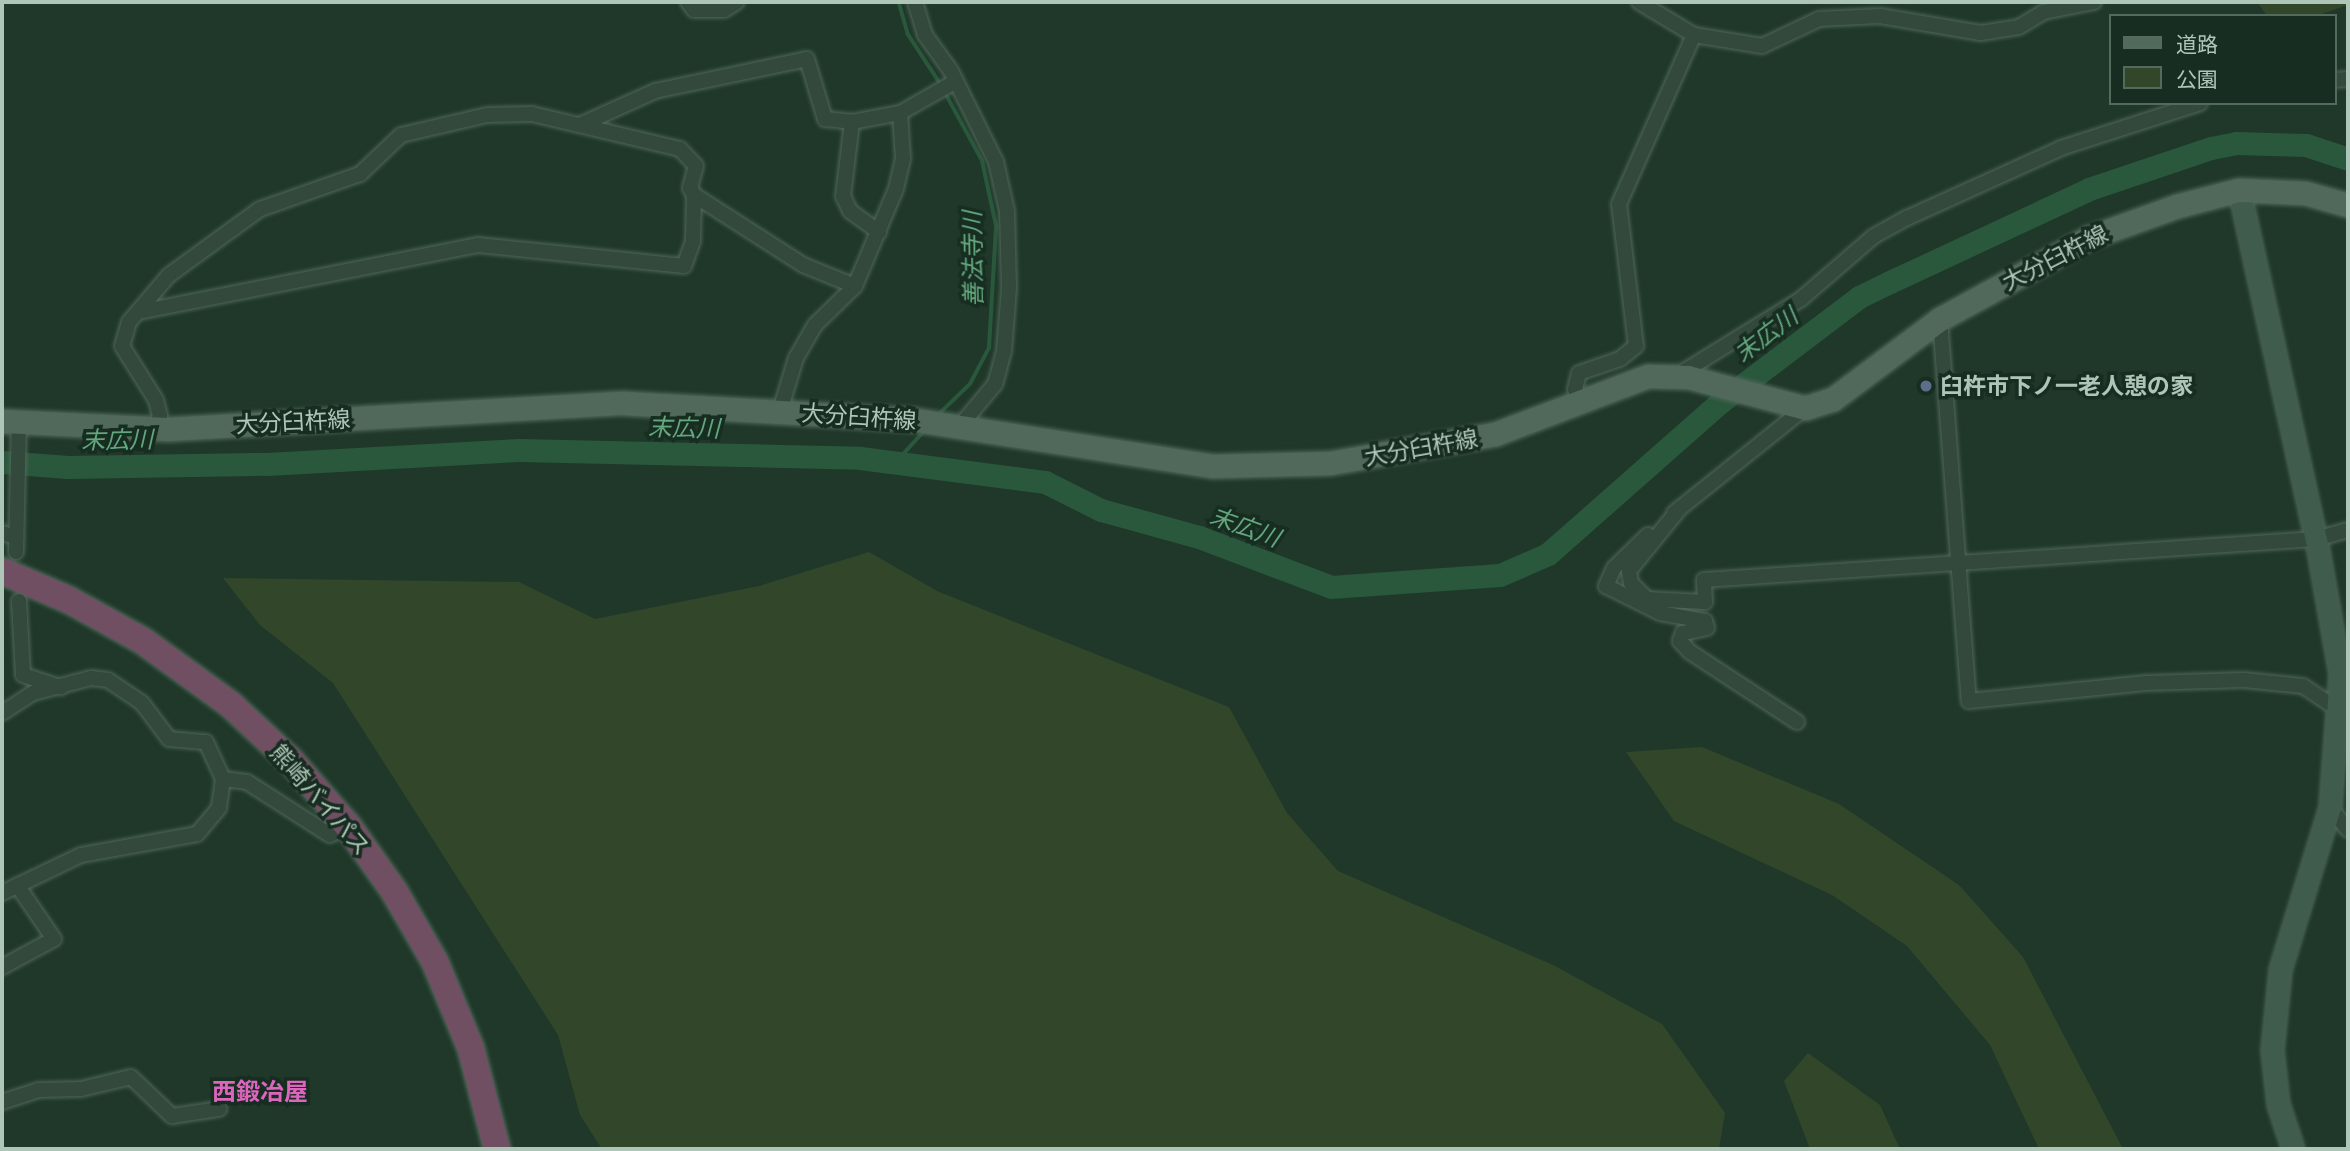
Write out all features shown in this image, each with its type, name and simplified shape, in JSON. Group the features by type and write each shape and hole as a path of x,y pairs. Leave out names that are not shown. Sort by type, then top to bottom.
{"highway":[{"name":"熊崎バイパス","path":"11,553 69,600 143,641 231,705 291,761 348,826 394,891 435,962 471,1049 498,1149"}],"main road":[{"name":"大分臼杵線","path":"1798,407 1833,399 1940,318 2088,238 2177,206 2239,190 2305,193 2348,205"},
{"name":"大分臼杵線","path":"13,427 156,428 624,403 916,420 1213,466 1260,467 1330,463 1443,446 1549,418 1635,379 1688,377"},
{"path":"1688,377 1798,407"}],"street":[{"path":"688,2 694,10 724,10 737,2"},
{"path":"915,2 925,35 954,83 1002,178 1009,288 998,376 956,426"},
{"path":"1639,2 1694,34 1762,46 1819,19 1880,16 1981,33 2019,27 2045,12 2094,2"},
{"path":"1581,403 1575,389 1579,373 1620,359 1636,346 1619,205 1694,34"},
{"path":"582,124 664,88 807,59 821,115 852,121 900,113 909,104 932,96 954,83"},
{"path":"1688,377 1697,367 1801,299 1874,236 1907,218 2074,143 2194,105"},
{"path":"780,411 792,368 815,324 855,286 879,232 903,170 900,113"},
{"path":"156,428 160,416 156,400 122,346 129,322 169,275 260,209 360,174 401,135 487,115 532,114 582,124 685,153 696,166 690,188 694,195 803,265 855,286"},
{"path":"852,121 843,196 850,211 879,232"},
{"path":"2239,190 2316,539 2340,674 2343,708 2330,807 2280,970 2272,1050 2278,1104 2293,1149"},
{"path":"139,312 478,245 684,266 694,241 694,195"},
{"path":"1940,318 1969,701 2146,683 2244,680 2303,686 2343,708"},
{"path":"1797,722 1690,652 1680,641 1683,633 1707,628 1705,621 1660,613 1606,586 1629,551 1798,407"},
{"path":"11,553 17,508 13,427"},
{"path":"1680,508 1629,571 1631,583 1647,599 1705,602 1704,580 2316,539 2348,530"},
{"path":"2,533 11,553"},
{"path":"19,601 23,675 62,687"},
{"path":"2,713 24,697 91,678 116,684 142,703 169,739 206,742 223,779 219,808 197,834 80,855 2,893"},
{"path":"223,779 247,782 330,835 348,826"},
{"path":"2330,807 2348,830"},
{"path":"2,967 54,939 17,885"},
{"path":"2,1102 39,1090 80,1089 131,1077 172,1116 219,1109"}],"green space":[{"path":"2257,2 2348,2 2348,5 2322,14 2266,14"},
{"path":"869,552 937,591 1229,707 1287,813 1338,871 1553,965 1662,1024 1725,1113 1719,1149 602,1149 580,1115 558,1035 333,683 260,625 223,578 519,582 595,619 759,586"},
{"path":"1702,747 1839,804 1959,885 2023,957 2122,1147 2039,1149 1990,1045 1907,946 1832,895 1674,821 1626,752"},
{"path":"1808,1053 1880,1105 1900,1149 1810,1149 1784,1081"}],"waterway":[{"name":"善法寺川","path":"899,2 908,34 942,86"},
{"name":"善法寺川","path":"940,413 970,384 989,348 996,226 982,161 945,93"},
{"name":"末広川","path":"2,462 68,467 267,464 519,450 860,458 1045,482 1101,510 1199,537 1331,587 1500,575 1548,554 1719,403 1859,297 2089,189 2211,148 2236,143 2306,145 2348,159"},
{"name":"善法寺川","path":"897,461 926,429"}],"place":[{"name":"臼杵市下ノ一老人憩の家","path":"1926,386"}],"district":[{"name":"西鍛冶屋","path":"260,1092"}]}
